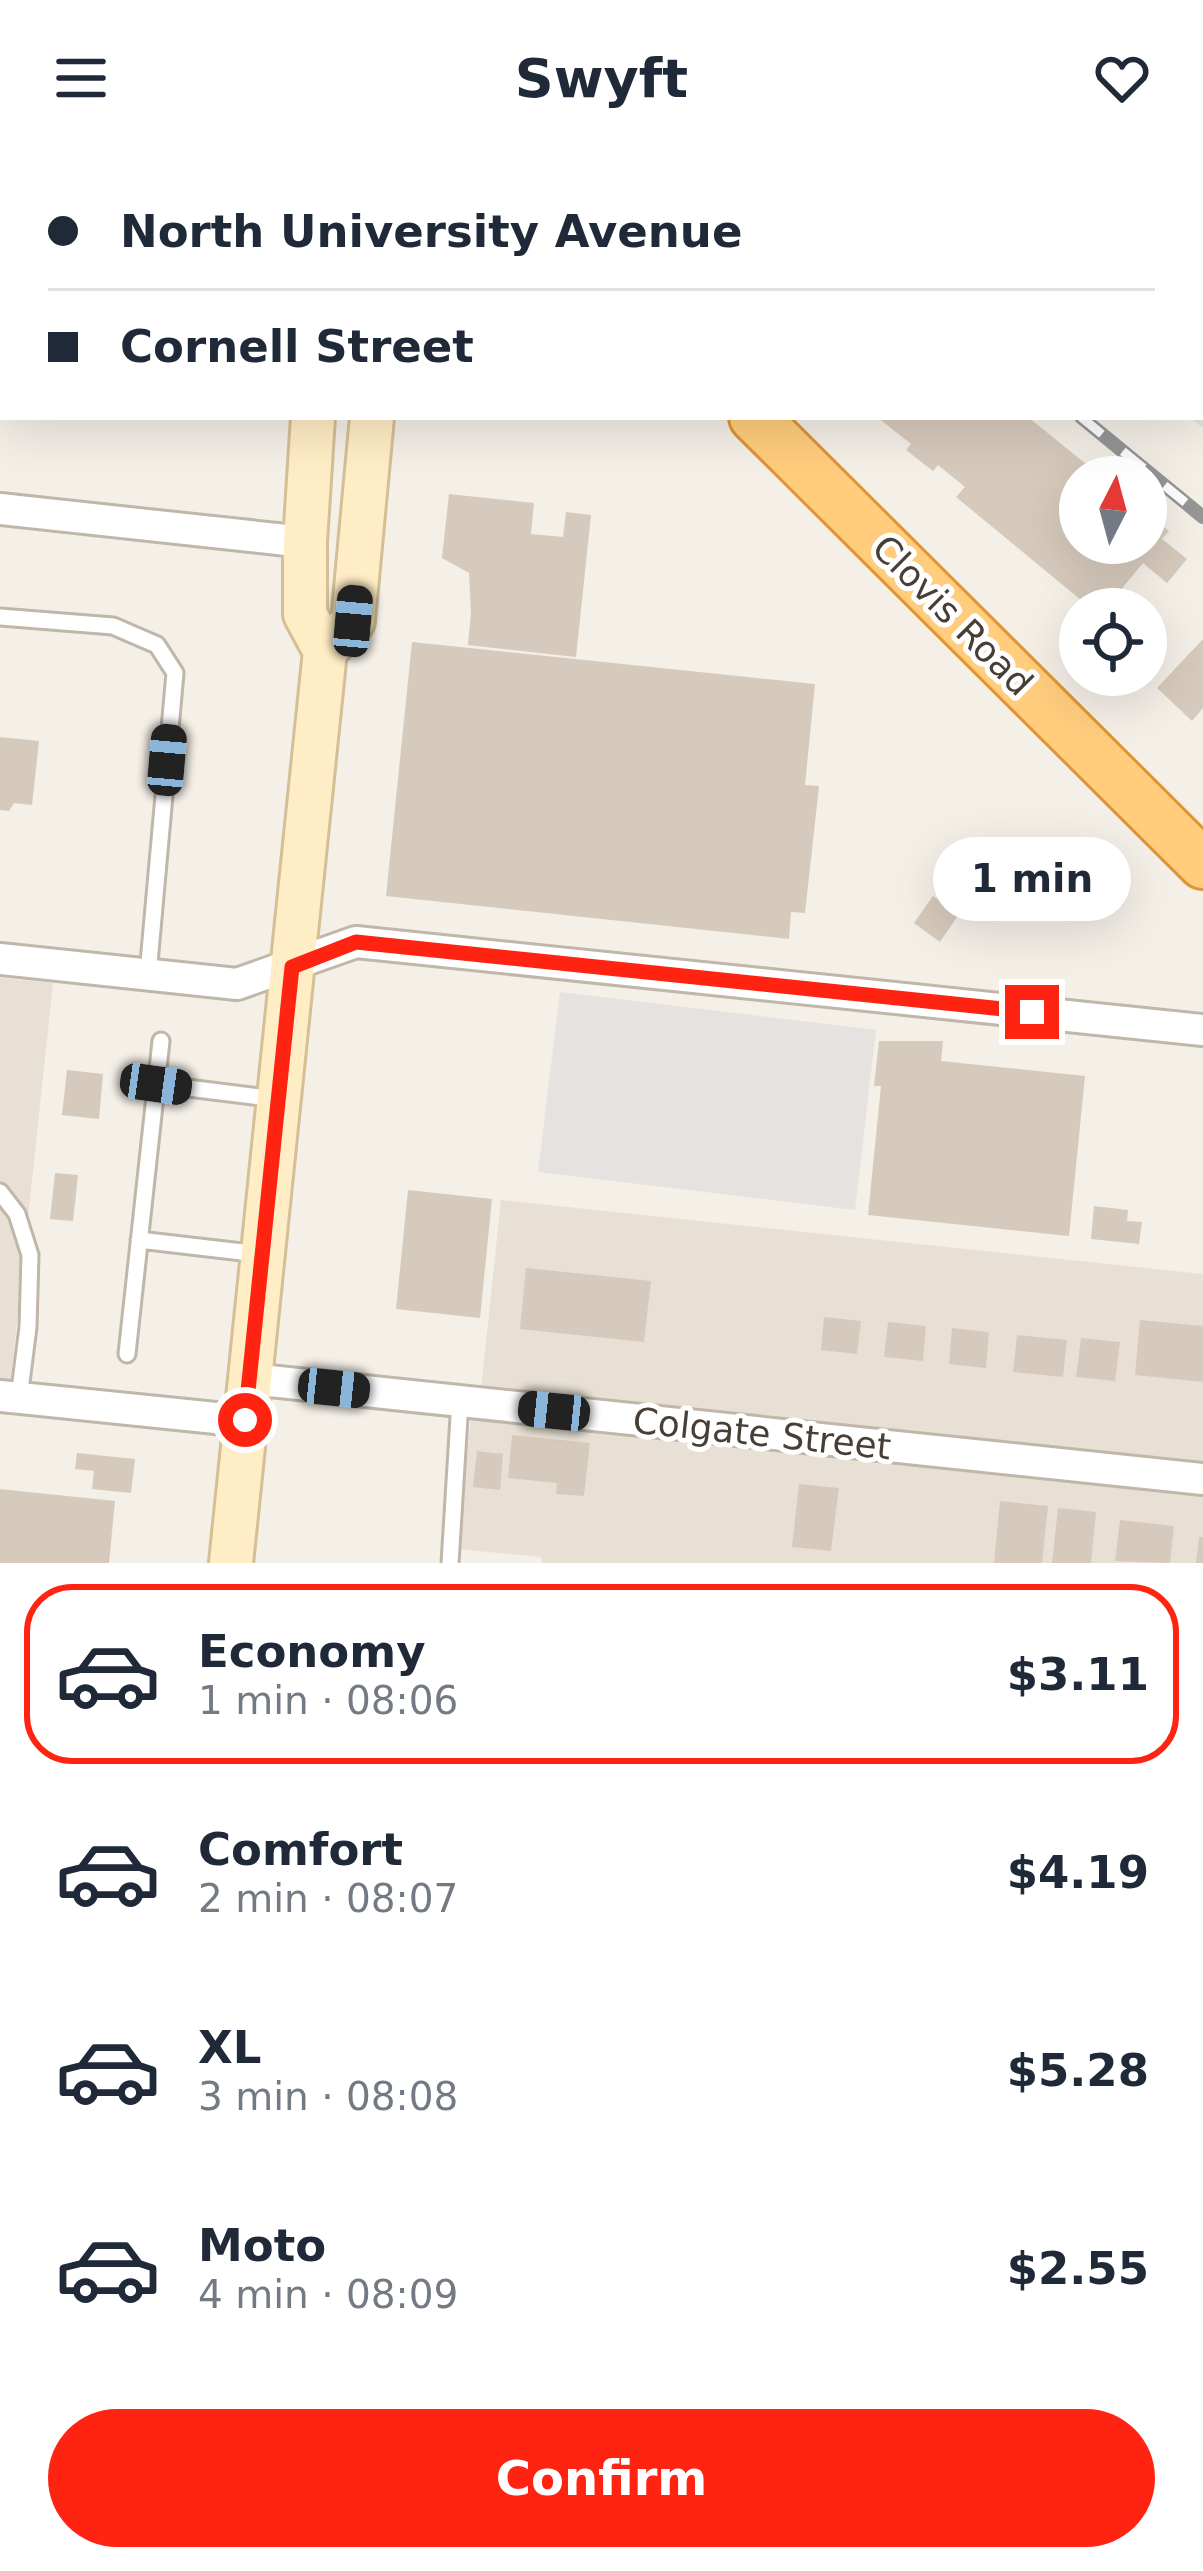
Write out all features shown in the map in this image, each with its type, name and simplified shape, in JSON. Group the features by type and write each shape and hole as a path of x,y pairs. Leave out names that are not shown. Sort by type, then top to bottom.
{"highway":[{"name":"Clovis Road","path":"757,420 1203,864"}],"main road":[{"path":"231,1563 325,651 305,614 313,420"},
{"path":"325,651 353,621 372,420"}],"street":[{"path":"0,509 305,542"},
{"path":"0,959 237,984 356,942 1203,1030"},
{"name":"Colgate Street","path":"10,1397 460,1401 1203,1479"}],"lane":[{"path":"0,616 113,626 157,645 175,673 148,974"},
{"path":"127,1354 160,1041"},
{"path":"156,1084 279,1100"},
{"path":"0,1192 16,1214 30,1255 28,1328 10,1397"},
{"path":"139,1240 262,1254"},
{"path":"450,1563 460,1401"}],"shaded area":[{"path":"0,978 53,983 7,1415 0,1414"},
{"path":"560,992 876,1030 855,1210 538,1172"},
{"path":"501,1200 1203,1274 1203,1563 542,1563 541,1557 457,1549 473,1399 480,1399"}],"building":[{"path":"881,420 1032,420 1076,456 1059,456 1059,564 1142,564 1122,588 1066,588 956,497 965,487 938,465 933,471 906,450 911,444"},
{"path":"449,494 534,503 531,534 563,537 566,512 591,515 576,657 468,645 469,573 442,558"},
{"path":"1167,543 1187,559 1167,583 1144,564 1167,564"},
{"path":"1203,639 1203,708 1192,721 1165,696 1167,677"},
{"path":"412,642 815,684 805,785 819,786 805,913 791,912 789,939 386,896"},
{"path":"0,737 39,741 32,805 14,803 9,811 0,810"},
{"path":"933,896 959,914 940,942 914,923"},
{"path":"879,1041 943,1041 941,1061 1085,1076 1069,1236 868,1215 881,1086 874,1086"},
{"path":"67,1070 103,1074 99,1119 62,1115"},
{"path":"55,1173 78,1175 73,1221 50,1219"},
{"path":"408,1190 492,1199 480,1318 396,1309"},
{"path":"1094,1206 1128,1210 1127,1221 1142,1222 1139,1244 1091,1239"},
{"path":"526,1268 651,1281 644,1342 520,1329"},
{"path":"824,1317 861,1321 857,1354 821,1350"},
{"path":"1140,1320 1203,1326 1203,1382 1135,1375"},
{"path":"888,1322 926,1326 923,1361 884,1357"},
{"path":"952,1328 989,1332 986,1368 949,1364"},
{"path":"1017,1335 1067,1340 1063,1377 1013,1372"},
{"path":"1081,1338 1120,1342 1115,1381 1076,1377"},
{"path":"512,1435 590,1443 584,1496 556,1494 557,1483 508,1478"},
{"path":"477,1451 503,1454 500,1490 473,1487"},
{"path":"77,1453 135,1459 131,1493 92,1489 94,1471 75,1469"},
{"path":"799,1484 839,1488 831,1551 792,1547"},
{"path":"0,1489 115,1501 109,1563 0,1563"},
{"path":"1000,1501 1048,1506 1042,1563 994,1563"},
{"path":"1058,1508 1096,1512 1091,1563 1052,1563"},
{"path":"1120,1520 1174,1526 1170,1563 1115,1561"},
{"path":"1199,1537 1203,1537 1203,1563 1196,1563"}],"railway":[{"path":"1085,420 1203,517"}],"route":[{"path":"245,1420 292,967 356,942 1032,1012"}]}
